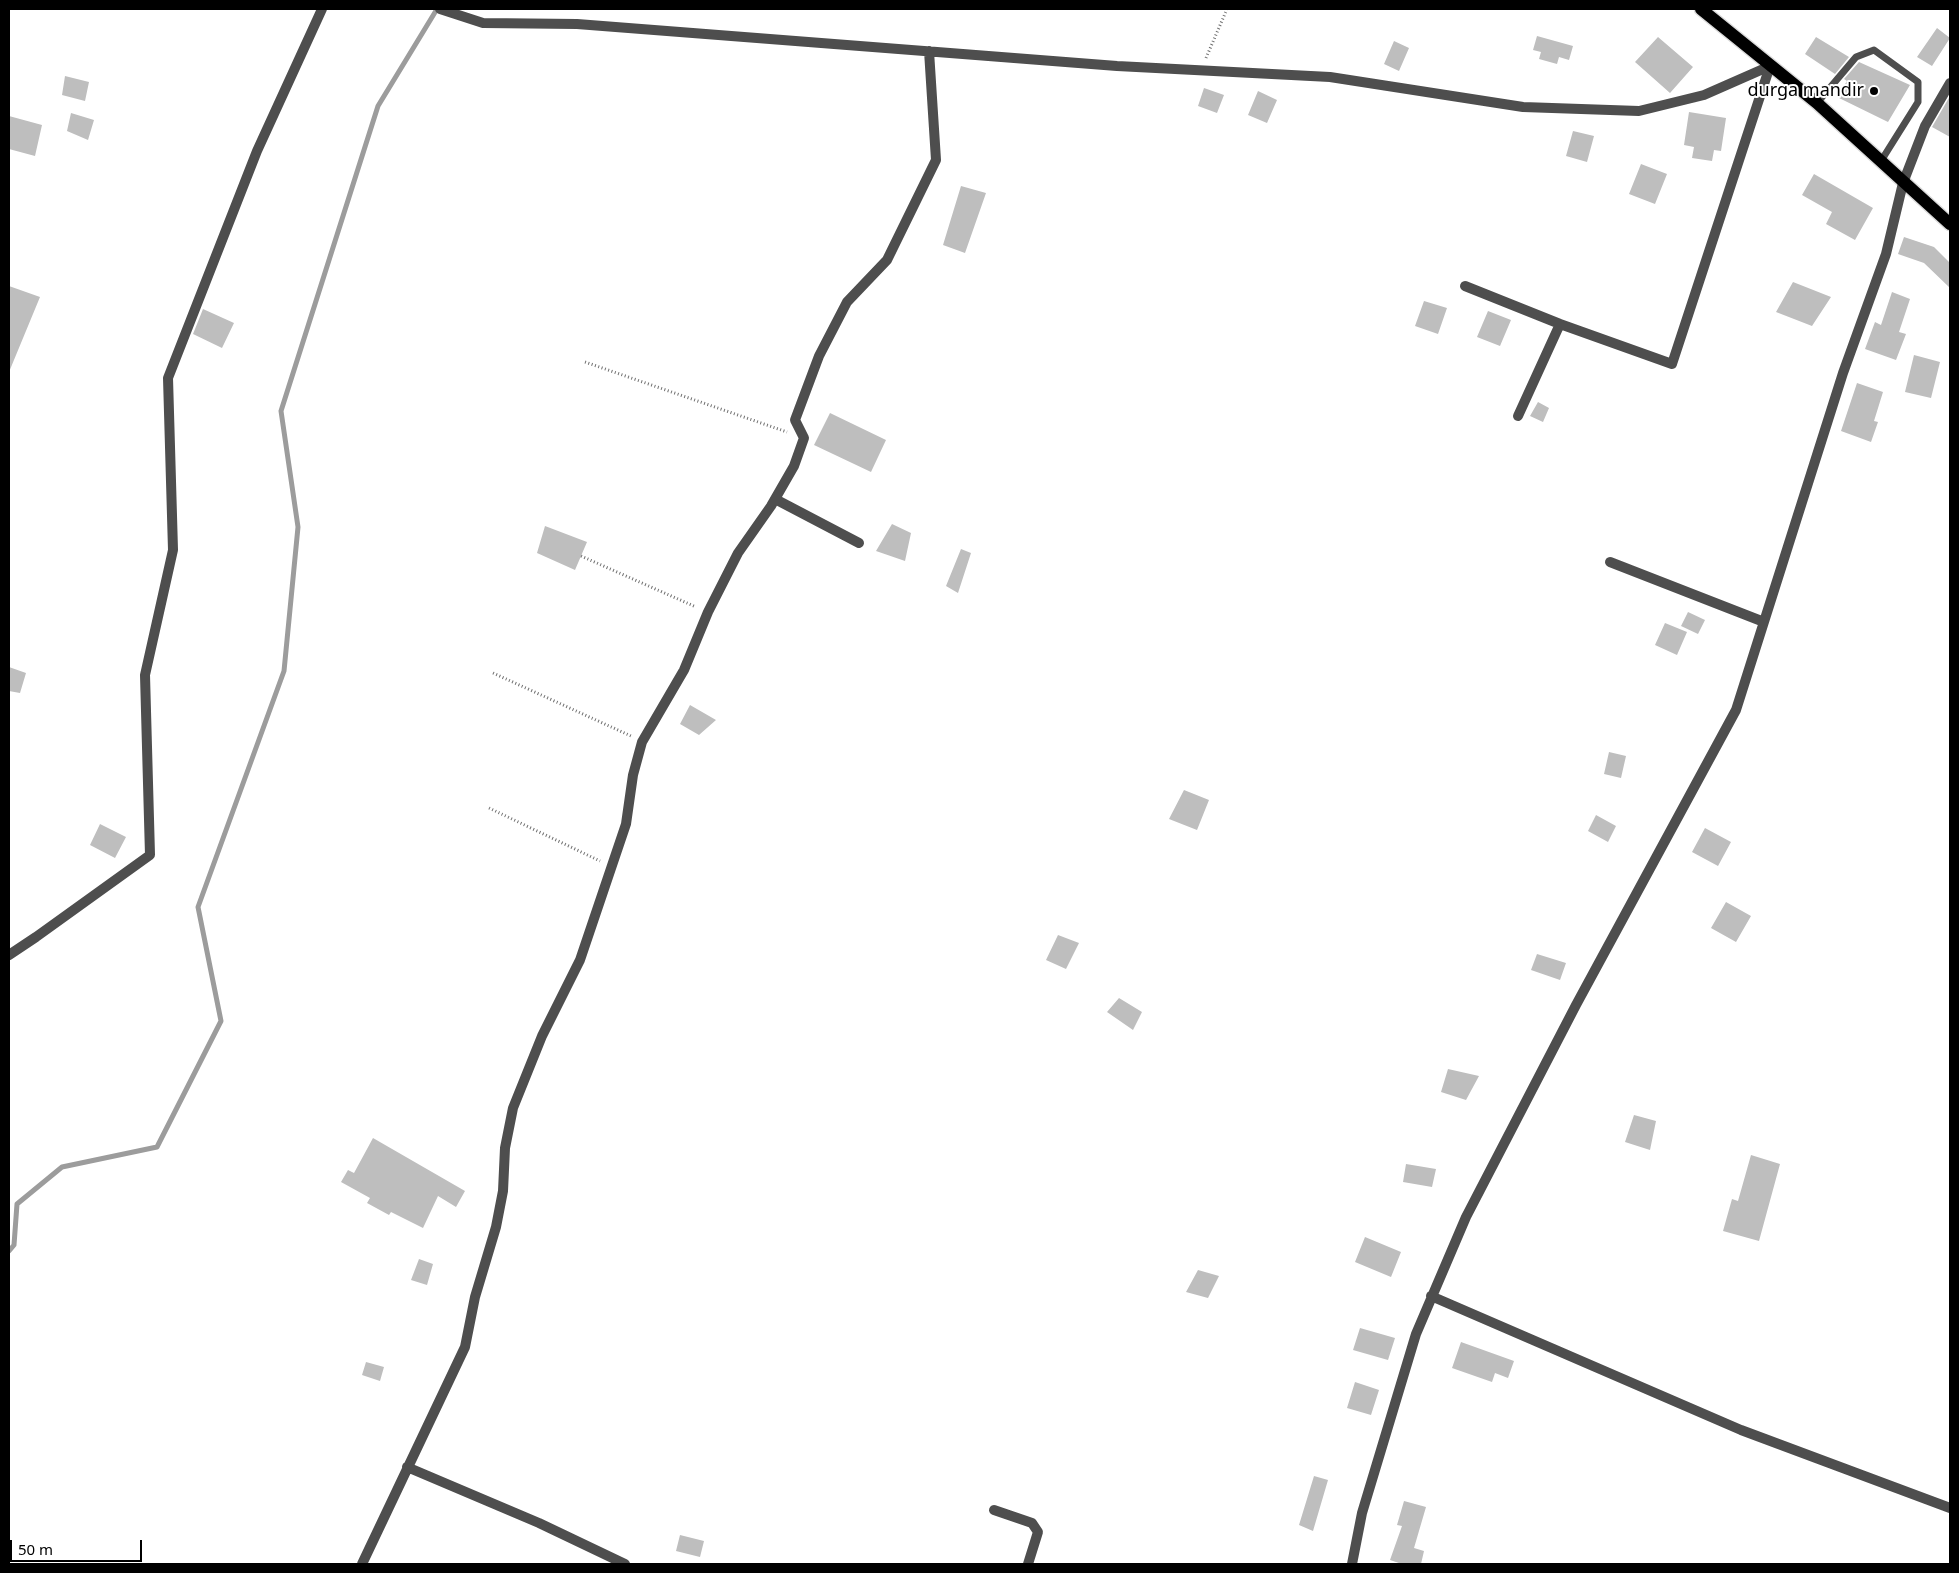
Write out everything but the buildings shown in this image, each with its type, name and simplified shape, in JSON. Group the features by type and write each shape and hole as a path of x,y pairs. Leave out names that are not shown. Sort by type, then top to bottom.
{"main road":[{"path":"1701,9 1817,103 1950,224"}],"street":[{"path":"9,955 150,855 145,675 174,550 168,378 257,151 322,9"},
{"path":"440,9 483,23 577,24 929,51 1330,77 1523,108 1639,111 1704,95 1770,66"},
{"path":"362,1564 406,1467 465,1347 474,1297 496,1227 503,1190 505,1148 513,1108 542,1036 580,960 626,824 633,775 642,742 684,670 708,612 738,553 775,499 794,466 804,438 795,420 819,356 847,302 886,260 936,160 929,51"},
{"path":"1465,286 1560,324 1672,364 1770,66"},
{"path":"1352,1564 1362,1513 1416,1334 1466,1217 1571,1014 1736,710 1843,373 1886,254 1903,183 1925,126 1950,83"},
{"path":"1518,416 1560,324"},
{"path":"775,499 859,543"},
{"path":"1610,562 1764,622"},
{"path":"1432,1296 1741,1430 1950,1508"},
{"path":"406,1467 539,1523 624,1564"},
{"path":"994,1510 1032,1524 1038,1532 1028,1564"}],"lane":[{"path":"1817,103 1856,57 1874,50 1918,82 1918,102 1881,161"}],"path":[{"path":"1201,70 1227,9"},
{"path":"584,362 804,438"},
{"path":"581,556 708,612"},
{"path":"493,673 642,742"},
{"path":"489,808 612,867"}],"waterway":[{"path":"9,1251 14,1245 17,1204 62,1167 157,1147 221,1021 198,907 284,671 298,527 281,411 378,106 437,9"}],"place":[{"name":"durga mandir","path":"1874,91"}]}
